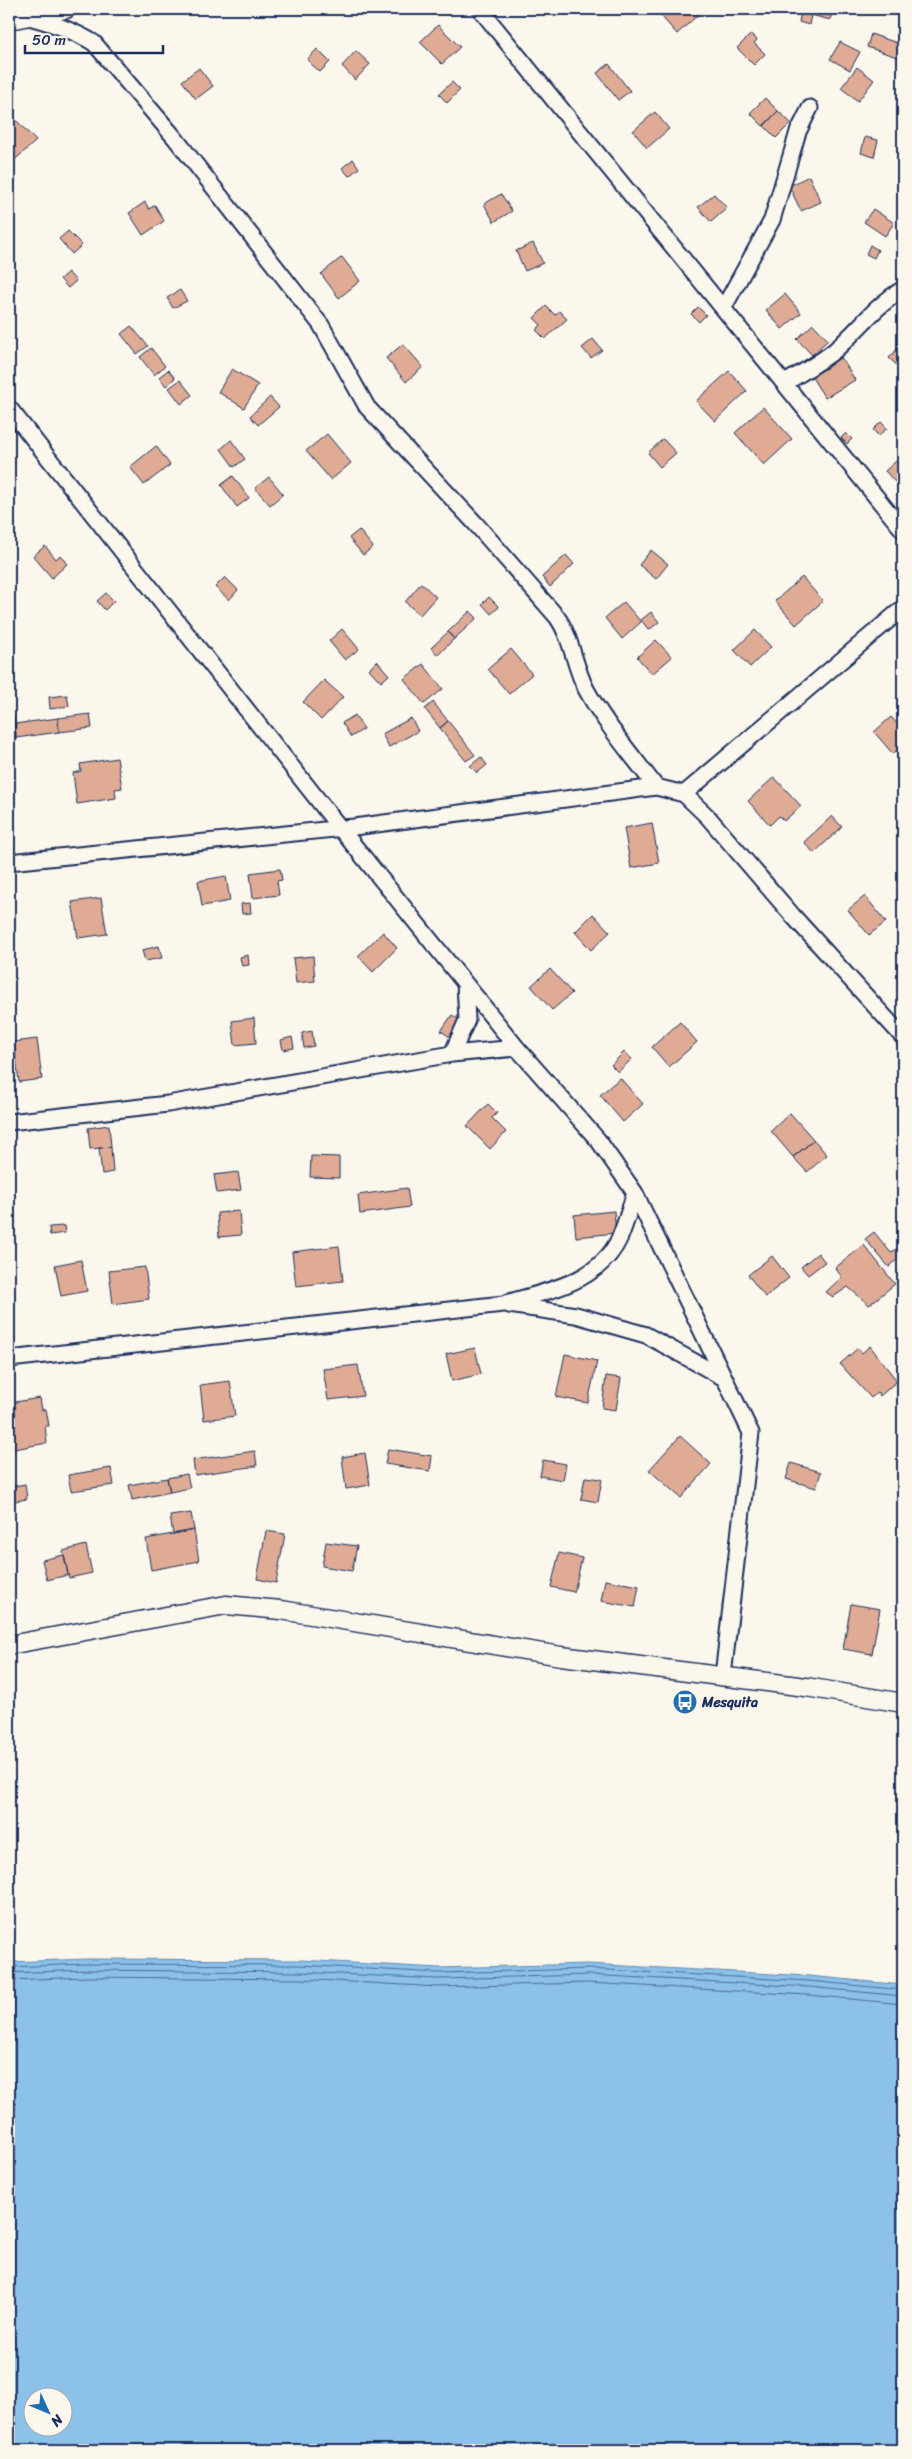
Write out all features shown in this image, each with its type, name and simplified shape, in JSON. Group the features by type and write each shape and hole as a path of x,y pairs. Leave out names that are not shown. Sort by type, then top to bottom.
{"street":[{"path":"9,20 66,9"},
{"path":"480,9 724,307 903,530"},
{"path":"27,17 54,23 79,33 94,43 175,138 321,325 367,407 475,523 557,617 565,628 570,647 586,688 656,787"},
{"path":"724,307 772,220 795,141 810,108"},
{"path":"785,383 834,351 868,315 886,299 903,289"},
{"path":"9,408 340,828 517,1048 598,1140 635,1193 722,1377 751,1433 723,1676"},
{"path":"684,794 903,608"},
{"path":"9,862 340,828 656,787 684,794 708,817 793,916 903,1037"},
{"path":"452,1054 467,1020 465,983"},
{"path":"9,1122 168,1104 452,1054 517,1048"},
{"path":"9,1359 503,1304 569,1285 601,1265 620,1238 635,1193"},
{"path":"503,1304 576,1315 646,1335 722,1377"},
{"path":"9,1645 226,1605 281,1610 561,1656 723,1676 903,1703"}],"water":[{"path":"87,1959 300,1960 438,1968 588,1964 809,1976 903,1985 903,2450 9,2450 9,1962"}],"building":[{"path":"655,9 694,9 699,14 677,34"},
{"path":"787,9 833,9 830,20 811,15 809,25 799,22 801,12"},
{"path":"438,25 460,47 442,64 420,42"},
{"path":"751,34 757,40 754,43 765,54 754,65 737,48"},
{"path":"871,34 903,45 903,59 867,47"},
{"path":"840,42 860,52 850,70 830,59"},
{"path":"317,49 330,62 320,72 307,60"},
{"path":"356,51 370,64 355,80 342,66"},
{"path":"609,64 630,91 618,100 597,73"},
{"path":"857,67 874,80 858,101 841,88"},
{"path":"199,68 213,86 196,99 182,81"},
{"path":"452,82 460,90 447,103 439,94"},
{"path":"765,98 778,111 763,126 750,113"},
{"path":"778,111 791,123 776,138 764,126"},
{"path":"655,112 669,129 647,148 633,131"},
{"path":"16,120 36,141 9,165 9,126"},
{"path":"865,137 878,140 874,157 861,153"},
{"path":"353,159 359,168 349,176 342,168"},
{"path":"809,176 821,202 801,211 789,186"},
{"path":"501,194 512,211 494,222 484,204"},
{"path":"714,194 727,208 711,222 698,207"},
{"path":"145,202 149,209 155,205 164,221 143,235 129,213"},
{"path":"873,209 894,223 885,236 864,222"},
{"path":"68,231 82,245 72,254 59,239"},
{"path":"533,243 543,263 525,271 516,251"},
{"path":"870,245 878,250 874,258 866,254"},
{"path":"342,257 360,281 339,298 321,274"},
{"path":"68,272 76,281 68,288 60,279"},
{"path":"180,290 187,301 173,308 167,298"},
{"path":"785,294 801,313 782,329 766,310"},
{"path":"546,306 555,315 559,311 567,319 545,339 536,330 541,325 534,318"},
{"path":"698,307 706,315 699,322 691,314"},
{"path":"813,324 828,340 812,355 797,339"},
{"path":"131,326 148,346 137,354 121,334"},
{"path":"593,339 602,350 591,358 582,348"},
{"path":"903,343 903,371 889,358"},
{"path":"403,344 423,367 406,382 386,358"},
{"path":"151,348 165,366 154,375 140,357"},
{"path":"841,357 855,380 825,398 811,376"},
{"path":"232,369 258,385 244,408 218,392"},
{"path":"168,370 175,378 166,386 159,377"},
{"path":"729,371 747,391 715,421 696,401"},
{"path":"180,380 192,395 181,404 169,388"},
{"path":"270,397 279,407 258,425 250,416"},
{"path":"763,407 792,439 764,465 735,433"},
{"path":"881,422 887,428 879,436 873,430"},
{"path":"846,433 852,439 847,444 841,438"},
{"path":"327,434 351,463 331,480 306,451"},
{"path":"663,439 676,453 660,467 648,453"},
{"path":"231,440 245,459 234,467 221,449"},
{"path":"156,446 170,465 144,485 130,467"},
{"path":"903,455 903,480 898,485 885,471"},
{"path":"233,476 249,498 237,507 221,485"},
{"path":"269,477 283,494 270,505 255,488"},
{"path":"359,530 373,547 363,555 349,538"},
{"path":"45,546 56,559 60,555 67,564 52,578 33,556"},
{"path":"651,550 668,564 656,579 639,565"},
{"path":"566,555 574,564 550,587 542,577"},
{"path":"225,577 238,590 229,600 215,587"},
{"path":"802,577 823,601 796,625 775,601"},
{"path":"421,583 436,597 420,615 405,602"},
{"path":"106,593 114,601 105,610 97,601"},
{"path":"489,597 499,607 491,614 482,604"},
{"path":"624,602 641,622 622,639 605,618"},
{"path":"470,611 477,618 454,639 448,632"},
{"path":"651,612 659,622 649,630 641,620"},
{"path":"342,629 359,649 345,660 329,641"},
{"path":"755,630 771,647 750,667 734,650"},
{"path":"448,632 454,639 438,655 431,648"},
{"path":"656,640 672,657 652,674 637,657"},
{"path":"511,649 532,674 509,694 488,669"},
{"path":"377,661 389,675 381,682 369,669"},
{"path":"423,664 443,689 424,704 404,679"},
{"path":"324,680 343,697 321,720 303,702"},
{"path":"67,695 69,706 50,709 49,697"},
{"path":"433,702 448,721 440,728 425,709"},
{"path":"90,714 92,728 59,732 58,718"},
{"path":"14,715 15,724 9,725 9,716"},
{"path":"355,715 364,729 351,737 342,723"},
{"path":"891,717 903,730 903,744 893,754 874,732"},
{"path":"58,718 59,732 16,738 15,724"},
{"path":"411,718 418,731 389,747 382,734"},
{"path":"448,721 475,755 466,761 440,728"},
{"path":"15,724 16,738 9,739 9,725"},
{"path":"481,757 487,765 477,773 470,766"},
{"path":"117,758 122,788 115,789 116,798 77,804 73,773 81,771 80,764"},
{"path":"774,777 801,806 784,821 779,816 770,825 748,801"},
{"path":"832,816 842,827 814,853 804,842"},
{"path":"652,823 659,863 631,868 624,828"},
{"path":"280,869 282,880 277,881 279,895 253,898 250,873"},
{"path":"226,876 230,901 202,906 198,881"},
{"path":"865,896 886,922 869,935 848,910"},
{"path":"101,898 107,934 78,938 72,902"},
{"path":"250,903 251,913 242,914 241,904"},
{"path":"593,914 610,932 591,950 575,932"},
{"path":"383,932 397,948 373,972 358,956"},
{"path":"159,946 162,958 145,961 142,950"},
{"path":"248,955 249,965 242,966 240,957"},
{"path":"313,956 315,981 296,983 293,958"},
{"path":"550,969 572,993 552,1010 531,986"},
{"path":"452,1015 461,1021 450,1037 441,1031"},
{"path":"254,1018 256,1043 235,1045 232,1021"},
{"path":"680,1022 697,1042 669,1067 652,1047"},
{"path":"312,1031 314,1046 304,1048 302,1033"},
{"path":"292,1037 294,1048 283,1050 281,1040"},
{"path":"37,1039 42,1079 19,1082 14,1042"},
{"path":"624,1052 632,1059 618,1072 611,1065"},
{"path":"620,1078 643,1104 623,1122 600,1095"},
{"path":"488,1104 497,1113 492,1118 506,1132 490,1149 467,1126"},
{"path":"790,1113 814,1140 793,1157 771,1131"},
{"path":"109,1125 111,1147 90,1149 88,1128"},
{"path":"814,1140 827,1155 807,1172 793,1157"},
{"path":"111,1147 113,1172 102,1174 99,1148"},
{"path":"311,1156 339,1157 339,1178 310,1177"},
{"path":"238,1172 241,1190 217,1193 214,1175"},
{"path":"407,1188 410,1207 360,1214 358,1195"},
{"path":"239,1211 241,1235 219,1237 217,1213"},
{"path":"614,1211 616,1233 576,1237 574,1215"},
{"path":"64,1226 65,1233 50,1235 49,1227"},
{"path":"874,1232 891,1253 899,1247 903,1252 889,1267 865,1239"},
{"path":"864,1245 895,1284 869,1305 848,1287 833,1297 826,1292 842,1277 835,1268"},
{"path":"339,1246 343,1281 296,1286 292,1252"},
{"path":"818,1253 825,1262 808,1275 801,1267"},
{"path":"772,1256 789,1278 765,1297 748,1275"},
{"path":"81,1260 87,1291 61,1296 55,1265"},
{"path":"145,1267 149,1299 113,1304 109,1271"},
{"path":"870,1346 897,1381 880,1396 878,1392 871,1398 840,1364 858,1348 862,1353"},
{"path":"475,1348 481,1374 452,1381 446,1354"},
{"path":"565,1354 597,1361 588,1403 556,1397"},
{"path":"358,1365 363,1396 328,1400 323,1369"},
{"path":"606,1376 621,1378 616,1410 602,1408"},
{"path":"230,1381 235,1416 204,1420 200,1385"},
{"path":"40,1398 42,1410 46,1409 49,1426 45,1426 47,1443 9,1450 9,1403"},
{"path":"680,1436 711,1464 681,1498 649,1470"},
{"path":"388,1449 432,1456 430,1471 385,1464"},
{"path":"255,1451 257,1466 195,1475 193,1460"},
{"path":"365,1453 370,1485 346,1489 342,1457"},
{"path":"543,1460 566,1464 563,1480 540,1476"},
{"path":"791,1463 821,1472 816,1488 786,1479"},
{"path":"111,1468 114,1485 71,1491 68,1475"},
{"path":"187,1474 190,1488 170,1492 167,1478"},
{"path":"585,1477 602,1479 598,1502 581,1499"},
{"path":"167,1478 170,1492 132,1500 129,1485"},
{"path":"25,1484 27,1499 9,1502 9,1487"},
{"path":"191,1513 194,1530 173,1534 170,1516"},
{"path":"194,1530 199,1561 151,1570 146,1539"},
{"path":"266,1531 285,1534 276,1583 257,1579"},
{"path":"326,1542 357,1546 352,1571 322,1566"},
{"path":"86,1545 92,1573 69,1578 63,1551"},
{"path":"559,1553 582,1558 574,1592 551,1587"},
{"path":"64,1555 68,1575 47,1580 42,1560"},
{"path":"605,1580 639,1586 635,1607 601,1601"},
{"path":"851,1604 880,1609 872,1654 843,1649"}],"place":[{"name":"Mesquita","path":"685,1702"}]}
